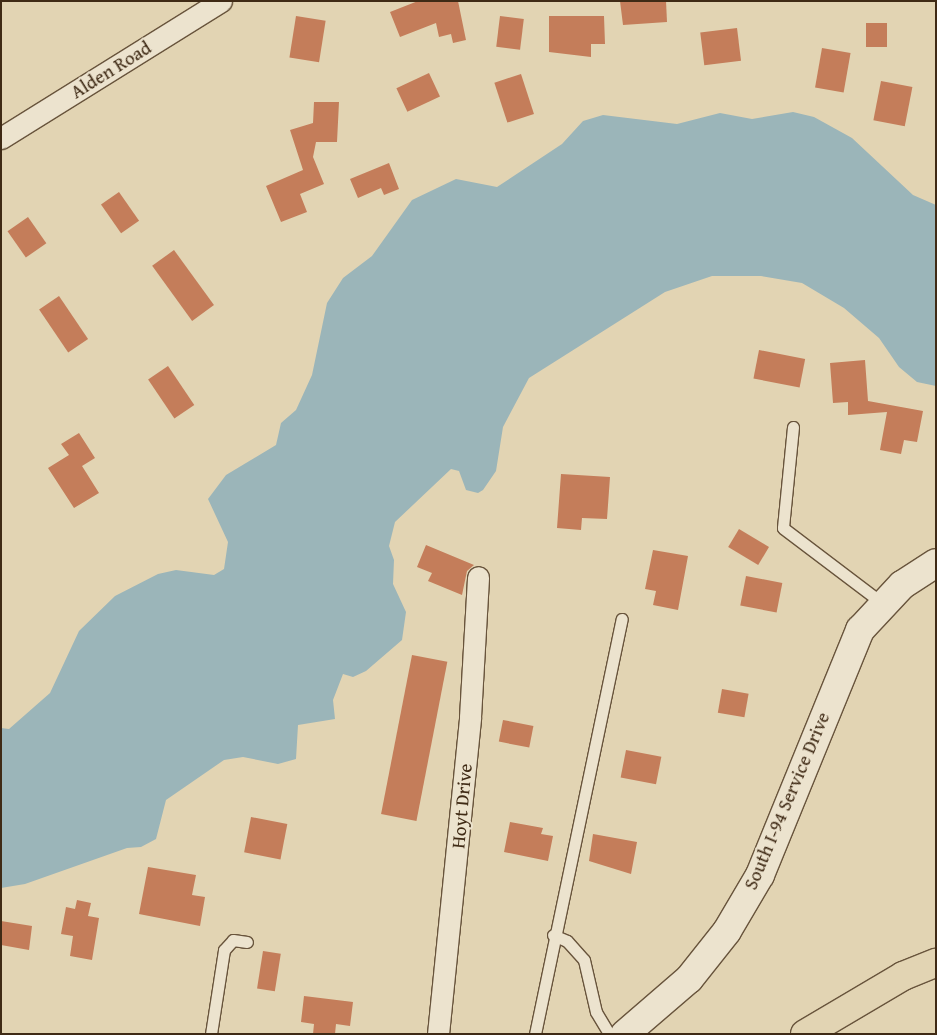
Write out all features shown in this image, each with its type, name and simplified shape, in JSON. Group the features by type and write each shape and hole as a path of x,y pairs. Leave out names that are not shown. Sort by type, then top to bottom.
{"highway":[{"path":"805,1034 903,976 936,963"}],"street":[{"name":"Alden Road","path":"1,138 221,1"},
{"name":"South I-94 Service Drive","path":"625,1034 689,979 727,932 760,875 841,669 860,630 882,603 936,563"},
{"name":"Hoyt Drive","path":"438,1034 470,717 478,577"}],"lane":[{"path":"793,427 784,528 882,603"},
{"path":"535,1034 553,935 622,620"},
{"path":"553,935 567,942 584,960 596,1012 609,1034"},
{"path":"211,1034 224,950 233,940 247,942"}],"water":[{"path":"793,112 814,117 852,138 913,195 936,205 936,386 917,382 899,367 879,338 844,308 802,283 761,276 712,276 665,292 529,378 503,427 496,471 483,490 478,493 466,490 459,471 451,469 395,522 389,546 394,560 393,584 406,612 402,640 366,671 353,677 343,674 333,700 335,719 298,725 296,759 278,764 243,757 224,760 166,800 156,839 141,847 127,848 25,884 1,888 1,728 9,729 50,693 79,631 115,596 158,574 176,570 214,575 224,569 228,542 208,499 226,475 276,445 281,423 296,410 312,375 327,303 343,278 372,256 412,200 456,179 497,187 562,144 583,121 603,115 677,124 720,113 752,119"}],"building":[{"path":"418,1 458,1 466,40 453,43 451,34 439,37 436,23 400,37 390,12"},
{"path":"620,1 666,1 667,22 623,25"},
{"path":"296,16 326,21 319,62 289,57"},
{"path":"500,16 524,19 520,50 496,47"},
{"path":"549,16 604,16 605,44 591,44 591,57 549,52"},
{"path":"866,23 887,23 887,47 866,47"},
{"path":"737,28 741,61 704,65 700,33"},
{"path":"822,48 851,53 844,92 815,87"},
{"path":"429,73 440,97 407,112 396,88"},
{"path":"521,74 534,114 507,123 494,83"},
{"path":"881,81 912,87 905,126 873,120"},
{"path":"314,102 339,102 337,142 316,142 313,157 324,184 300,194 307,212 281,222 266,186 303,170 290,130 313,123"},
{"path":"389,163 399,189 384,195 381,188 358,198 350,179"},
{"path":"119,192 139,221 121,233 101,205"},
{"path":"28,217 46,243 26,258 8,231"},
{"path":"174,250 214,305 192,321 152,266"},
{"path":"59,296 88,339 68,353 39,309"},
{"path":"759,350 805,359 800,387 753,378"},
{"path":"865,360 868,401 923,411 917,442 904,440 901,454 880,450 887,412 848,415 848,402 833,403 830,363"},
{"path":"168,366 194,405 174,418 148,379"},
{"path":"79,433 95,458 82,466 99,493 74,508 48,468 69,455 61,444"},
{"path":"561,474 610,477 607,519 582,518 581,530 557,528"},
{"path":"739,529 769,547 758,565 728,547"},
{"path":"426,545 474,565 467,571 462,595 428,581 432,573 417,567"},
{"path":"653,550 688,556 678,610 653,605 656,591 645,589"},
{"path":"746,576 782,583 777,613 740,605"},
{"path":"412,655 447,662 416,821 381,814"},
{"path":"722,689 749,694 744,717 718,713"},
{"path":"503,720 533,726 529,748 499,742"},
{"path":"626,750 661,757 656,784 621,777"},
{"path":"251,817 287,824 280,859 244,852"},
{"path":"510,822 543,828 541,834 553,836 548,861 504,852"},
{"path":"593,834 637,842 631,874 589,861"},
{"path":"148,867 196,875 192,895 205,897 200,926 139,914"},
{"path":"77,900 91,903 88,916 99,918 92,960 70,956 73,936 61,934 66,907 75,909"},
{"path":"1,921 32,926 29,950 1,945"},
{"path":"263,951 281,954 275,991 257,989"},
{"path":"304,996 353,1002 350,1026 336,1024 335,1034 313,1034 314,1024 301,1022"}]}
